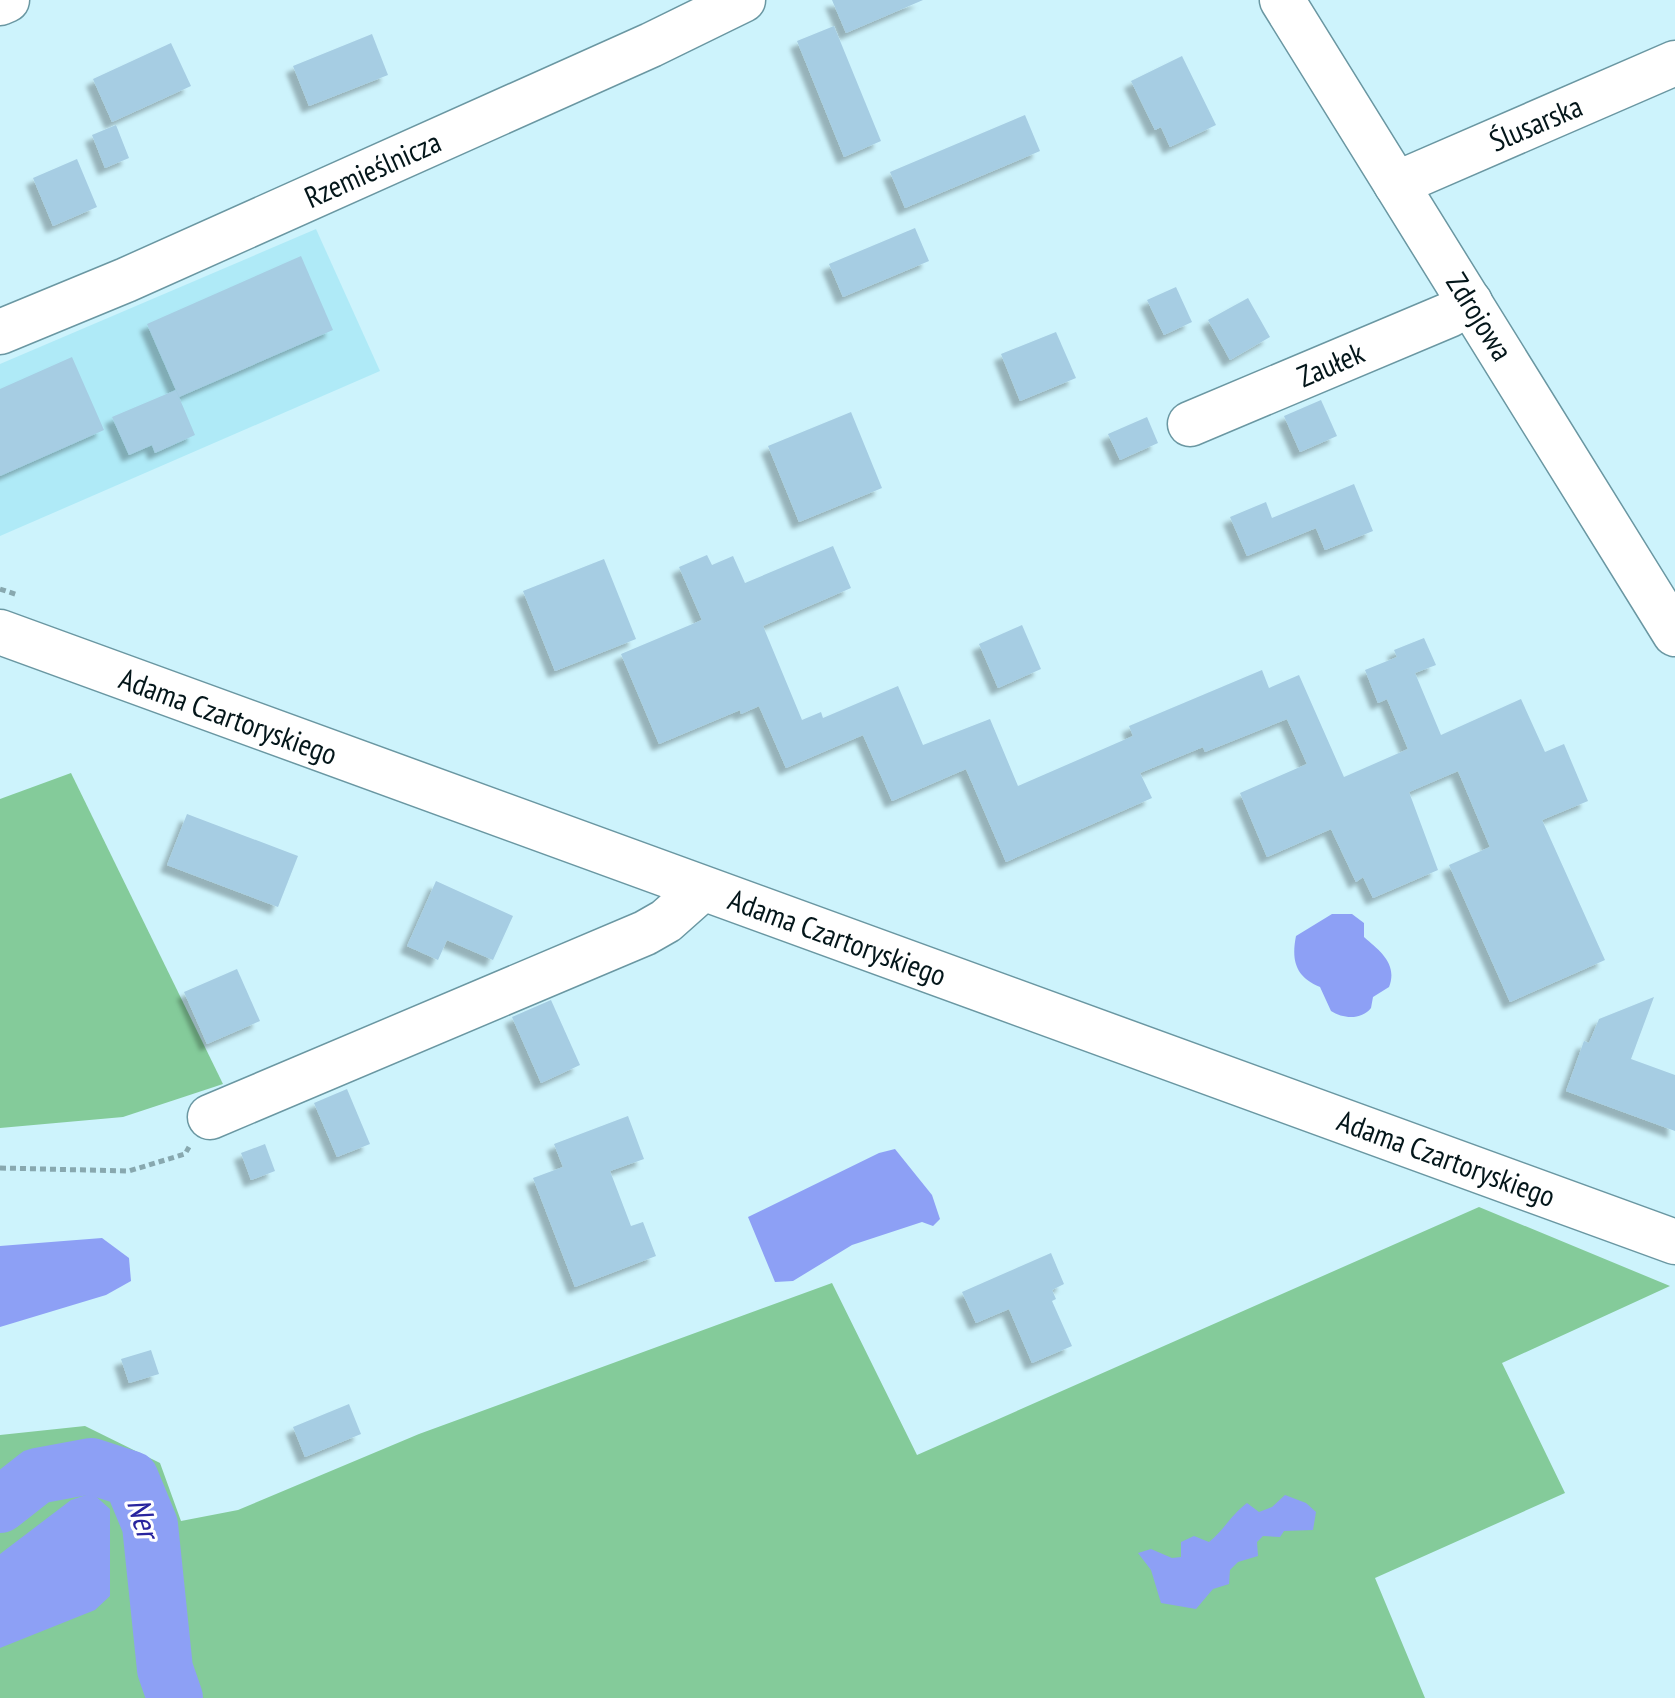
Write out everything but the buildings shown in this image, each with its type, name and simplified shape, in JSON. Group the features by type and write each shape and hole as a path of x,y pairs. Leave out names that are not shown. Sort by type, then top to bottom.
{"street":[{"path":"0,3 7,0"},
{"name":"Rzemieślnicza","path":"0,332 126,280 651,45 743,0"},
{"name":"Zdrojowa","path":"1282,0 1675,634"},
{"name":"Ślusarska","path":"1396,184 1675,63"},
{"name":"Zaułek","path":"1190,424 1449,315 1470,302"},
{"name":"Adama Czartoryskiego","path":"0,632 1675,1242"},
{"path":"210,1117 645,933 666,921 702,889"}],"path":[{"path":"0,1168 129,1171 185,1154 210,1117"}],"shaded area":[{"path":"316,229 380,371 0,536 0,364"}],"green space":[{"path":"71,773 223,1084 123,1117 0,1128 0,799"},
{"path":"1479,1207 1670,1286 1502,1363 1565,1493 1375,1578 1425,1698 0,1698 0,1435 85,1426 160,1463 181,1521 238,1510 419,1434 832,1283 917,1455"}],"water":[{"path":"1332,914 1352,914 1364,923 1364,937 1386,959 1391,971 1389,987 1373,997 1371,1008 1363,1015 1347,1017 1331,1011 1320,987 1305,978 1297,967 1294,953 1296,936"},
{"path":"895,1149 932,1195 940,1219 933,1226 922,1222 852,1245 793,1281 775,1282 748,1217 879,1153"},
{"path":"102,1238 129,1258 131,1281 106,1295 0,1327 0,1246"},
{"path":"92,1493 110,1509 110,1596 95,1610 0,1648 0,1554 71,1500"},
{"path":"1285,1495 1306,1503 1316,1512 1313,1530 1284,1531 1280,1537 1263,1536 1257,1542 1258,1556 1238,1562 1230,1570 1229,1584 1213,1589 1196,1609 1161,1603 1151,1570 1138,1553 1151,1549 1172,1558 1181,1557 1181,1542 1194,1536 1209,1542 1247,1503 1259,1512 1272,1507"}],"waterway":[{"name":"Ner","path":"0,1505 37,1476 91,1466 131,1479 150,1525 165,1669 175,1698"}]}
